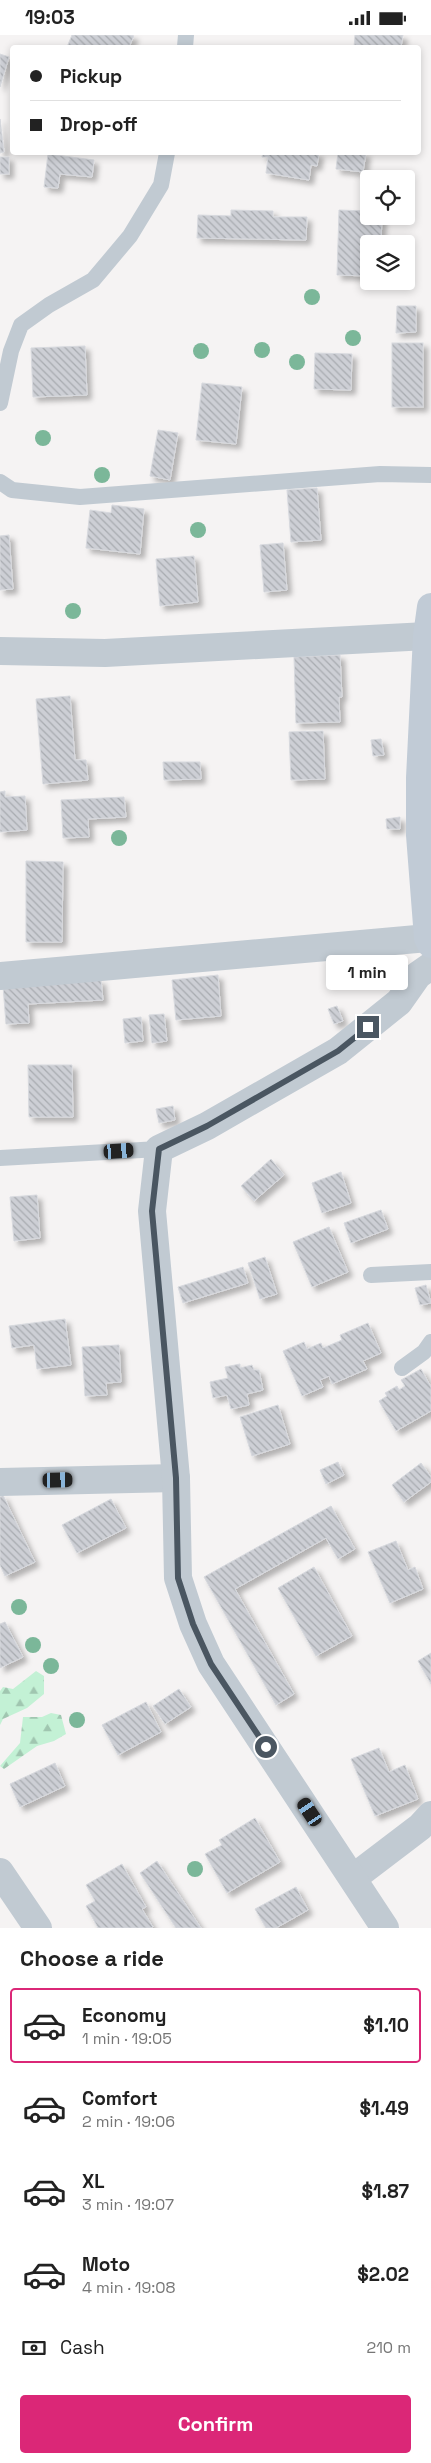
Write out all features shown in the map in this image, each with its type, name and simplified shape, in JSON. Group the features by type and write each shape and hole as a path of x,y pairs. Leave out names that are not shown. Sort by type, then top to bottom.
{"main road":[{"path":"430,941 426,835 420,778 427,636 431,607"}],"street":[{"path":"0,651 105,653 427,636"},
{"path":"0,976 430,941"},
{"path":"385,1928 211,1664 193,1624 178,1578 176,1478 152,1211 159,1149 207,1126 338,1051 399,1002 418,975 431,966"},
{"path":"0,1481 176,1478"},
{"path":"353,1878 420,1827 431,1815"},
{"path":"0,1872 38,1928"}],"lane":[{"path":"0,403 11,351 21,325 49,305 93,280 130,236 161,185 167,155"},
{"path":"0,482 12,490 80,497 380,475 431,475"},
{"path":"0,1158 159,1149"},
{"path":"371,1275 431,1272"},
{"path":"402,1368 424,1352 431,1342"}],"green space":[{"path":"36,1671 44,1676 44,1694 27,1708 3,1719 0,1725 0,1691 3,1687 13,1689"},
{"path":"51,1713 61,1715 66,1734 54,1741 37,1746 4,1769 0,1766 20,1743 23,1717 42,1717"}],"building":[{"path":"72,35 134,36 130,45 68,45"},
{"path":"355,35 403,35 401,45 354,45"},
{"path":"0,54 9,57 0,87"},
{"path":"0,119 4,152 0,153"},
{"path":"48,155 94,160 92,177 60,174 58,188 44,187"},
{"path":"262,155 319,155 317,166 311,165 309,180 266,173 268,157 262,157"},
{"path":"338,155 366,155 363,170 360,172 336,169"},
{"path":"0,157 9,157 9,174 0,174"},
{"path":"231,210 273,211 273,217 307,217 306,240 197,238 198,215 231,216"},
{"path":"339,210 360,211 360,225 382,225 381,235 360,235 360,276 337,275"},
{"path":"397,306 416,306 416,332 396,333"},
{"path":"392,343 423,343 423,407 392,407"},
{"path":"85,346 87,395 33,397 31,348"},
{"path":"315,353 352,354 351,390 314,389"},
{"path":"202,383 242,387 236,444 196,440"},
{"path":"158,430 178,433 170,480 150,476"},
{"path":"317,488 321,540 291,542 287,490"},
{"path":"112,505 144,509 140,554 86,548 90,510 111,513"},
{"path":"9,535 13,589 0,590 0,536"},
{"path":"283,543 287,590 264,592 260,545"},
{"path":"194,556 198,602 160,606 156,559"},
{"path":"340,655 342,697 339,697 340,722 296,723 294,657"},
{"path":"70,696 75,760 86,760 88,780 43,784 36,699"},
{"path":"323,731 325,779 291,780 289,732"},
{"path":"381,739 384,755 373,756 371,740"},
{"path":"163,762 200,762 201,779 164,780"},
{"path":"5,791 5,797 25,796 27,830 0,832 0,792"},
{"path":"124,797 126,817 88,819 89,837 63,838 61,800"},
{"path":"400,817 400,829 387,829 386,819"},
{"path":"26,861 63,862 62,942 26,942"},
{"path":"218,975 221,1016 176,1020 172,980"},
{"path":"101,980 103,1000 28,1004 29,1023 6,1024 3,986"},
{"path":"337,1006 343,1021 334,1024 328,1009"},
{"path":"164,1014 167,1041 152,1043 149,1015"},
{"path":"141,1017 143,1041 125,1043 123,1019"},
{"path":"28,1065 72,1065 73,1117 29,1117"},
{"path":"173,1106 175,1120 159,1123 156,1109"},
{"path":"271,1159 284,1175 254,1201 241,1186"},
{"path":"341,1172 351,1203 322,1213 312,1183"},
{"path":"37,1195 40,1238 14,1241 10,1197"},
{"path":"381,1210 388,1229 351,1243 344,1223"},
{"path":"329,1227 348,1272 312,1287 293,1242"},
{"path":"265,1257 277,1294 260,1299 248,1263"},
{"path":"243,1267 248,1283 183,1303 178,1287"},
{"path":"426,1285 431,1303 420,1305 415,1288"},
{"path":"65,1319 71,1365 37,1369 34,1345 12,1348 9,1326"},
{"path":"368,1323 381,1353 363,1361 367,1369 332,1384 329,1376 320,1380 323,1387 302,1396 283,1351 304,1342 307,1349 321,1343 323,1348 342,1340 340,1335"},
{"path":"119,1345 121,1382 106,1383 107,1395 85,1396 82,1347"},
{"path":"240,1364 240,1368 252,1365 254,1370 259,1370 263,1390 247,1394 249,1405 231,1409 227,1395 213,1398 210,1382 228,1378 225,1367"},
{"path":"421,1369 431,1387 431,1411 396,1431 379,1401 387,1396 385,1393 397,1386 399,1390 405,1386 401,1380"},
{"path":"278,1405 290,1444 252,1456 240,1417"},
{"path":"338,1462 344,1475 326,1484 320,1470"},
{"path":"421,1463 431,1477 431,1482 404,1502 392,1485"},
{"path":"3,1495 35,1562 5,1576 0,1565 0,1497"},
{"path":"111,1499 126,1528 77,1553 62,1525"},
{"path":"331,1506 355,1549 338,1559 326,1538 235,1589 294,1694 276,1705 204,1577"},
{"path":"396,1541 408,1570 415,1567 423,1589 390,1603 368,1552"},
{"path":"314,1567 352,1636 316,1656 278,1588"},
{"path":"5,1622 23,1657 0,1668 0,1624"},
{"path":"431,1653 431,1684 418,1661"},
{"path":"179,1689 191,1707 165,1724 153,1706"},
{"path":"146,1702 161,1732 118,1755 102,1725"},
{"path":"379,1748 389,1772 405,1765 418,1799 375,1816 351,1759"},
{"path":"55,1763 65,1786 20,1807 10,1784"},
{"path":"255,1818 280,1862 227,1893 205,1854 222,1845 219,1840"},
{"path":"157,1861 201,1928 176,1928 140,1873"},
{"path":"122,1864 146,1907 142,1909 153,1927 151,1928 98,1928 86,1906 95,1901 86,1885"},
{"path":"296,1887 308,1910 276,1928 266,1928 255,1909"}],"route":[{"path":"266,1747 211,1664 193,1624 178,1578 176,1478 152,1211 159,1149 207,1126 338,1051 368,1027"}]}
